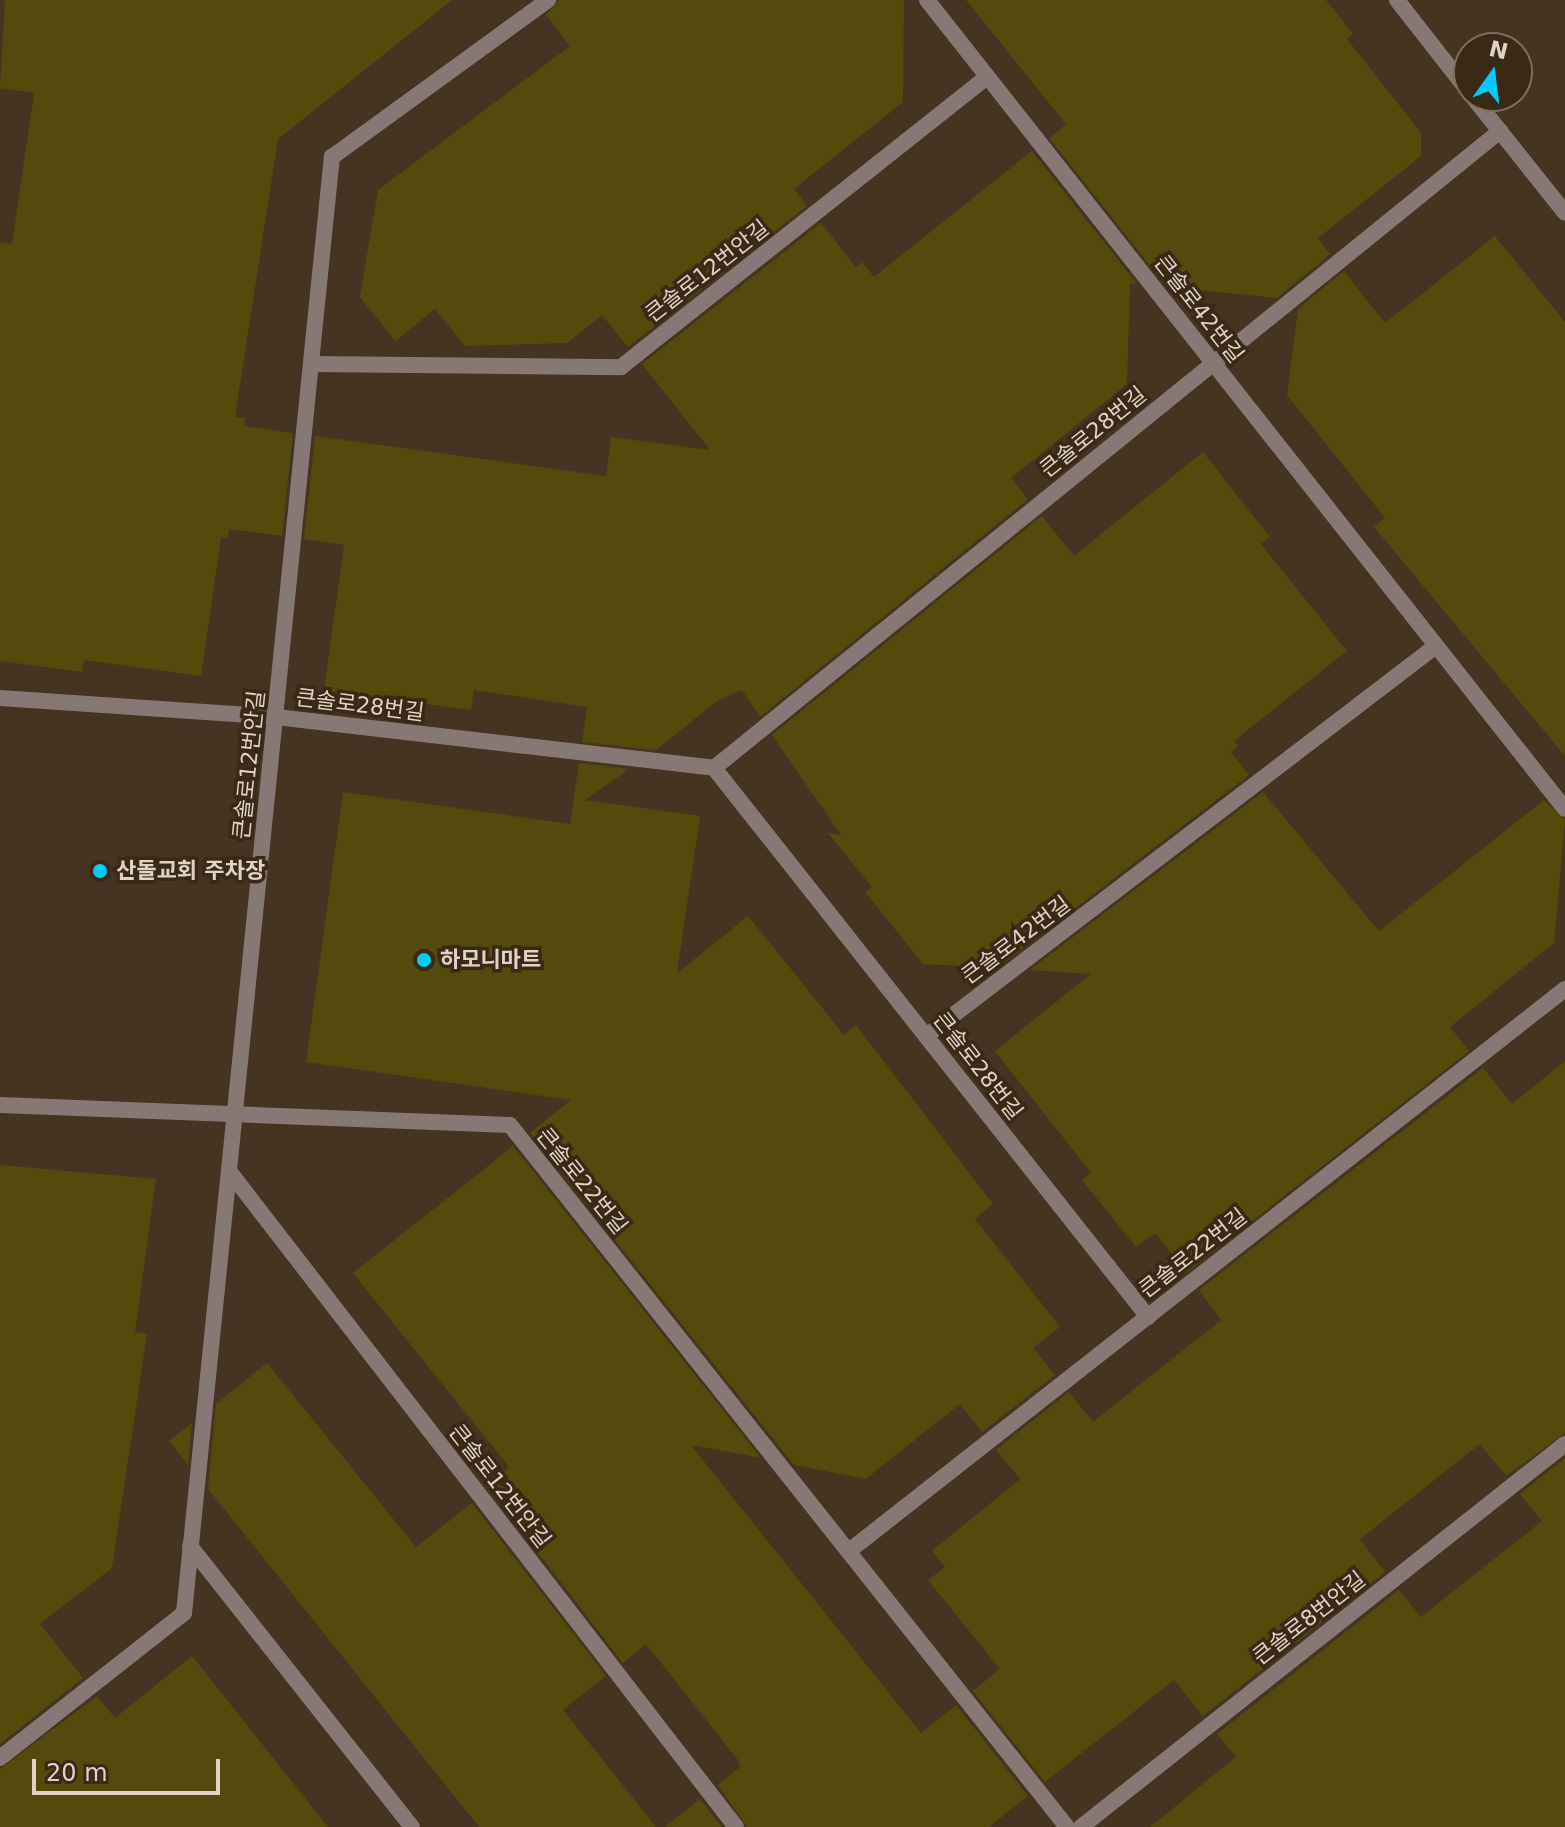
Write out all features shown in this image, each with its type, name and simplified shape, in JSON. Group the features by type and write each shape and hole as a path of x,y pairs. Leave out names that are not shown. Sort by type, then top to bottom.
{"street":[{"name":"큰솔로12번안길","path":"0,1758 184,1613 332,157 548,0"},
{"name":"큰솔로42번길","path":"927,0 1565,809"},
{"path":"1397,0 1453,71"},
{"name":"큰솔로12번안길","path":"312,364 621,367 987,77"},
{"path":"1485,112 1565,213"},
{"name":"큰솔로28번길","path":"714,768 1500,131"},
{"name":"큰솔로42번길","path":"926,1036 1436,646"},
{"name":"큰솔로28번길","path":"0,698 276,717 714,768 1148,1317"},
{"name":"큰솔로22번길","path":"849,1551 1565,989"},
{"name":"큰솔로22번길","path":"0,1105 510,1125 1067,1827"},
{"name":"큰솔로12번안길","path":"229,1171 736,1827"},
{"name":"큰솔로8번안길","path":"1081,1827 1565,1444"},
{"path":"190,1546 412,1827"}],"building":[{"path":"5,0 452,0 278,139 235,417 245,418 244,426 293,433 282,536 229,529 228,538 221,537 201,676 84,660 82,672 0,661 0,242 12,244 34,93 0,88"},
{"path":"559,0 904,0 903,102 794,189 807,206 628,347 602,315 567,343 465,346 435,309 395,341 360,297 378,190 570,46 546,15"},
{"path":"966,0 1326,0 1353,34 1347,39 1421,133 1421,156 1318,238 1330,254 1277,298 1167,287 1049,138 1066,124"},
{"path":"1032,151 1137,284 1130,284 1127,384 1011,478 1028,499 760,717 742,690 717,701 656,750 582,742 587,707 474,690 471,710 324,690 344,545 304,539 315,436 606,476 611,437 710,450 642,364 821,223 856,267 862,262 874,277"},
{"path":"1495,236 1565,322 1565,756 1374,527 1385,518 1287,395 1298,309 1344,271 1385,323"},
{"path":"1203,452 1270,537 1261,544 1347,651 1234,741 1238,746 1231,752 1249,775 997,968 923,964 865,892 872,887 828,833 841,835 772,735 1042,516 1074,556"},
{"path":"579,763 629,769 585,800 700,816 677,973 748,916 844,1035 856,1025 993,1204 975,1219 1060,1327 1033,1348 1055,1375 982,1432 960,1404 866,1479 794,1465 530,1133 571,1100 306,1062 343,792 570,824"},
{"path":"1263,792 1379,931 1544,800 1565,820 1554,943 1450,1027 1469,1051 1186,1273 1156,1233 1136,1247 1082,1180 1091,1173 995,1051 1091,974 1030,970"},
{"path":"1565,1061 1565,1433 1506,1476 1480,1444 1360,1539 1385,1572 1203,1716 1174,1680 1045,1782 973,1691 1000,1669 928,1580 945,1567 932,1551 1020,1479 996,1450 1069,1392 1093,1422 1221,1320 1199,1290 1483,1068 1512,1104"},
{"path":"513,1146 761,1458 691,1445 921,1733 956,1705 1028,1796 989,1827 747,1827 718,1785 740,1767 738,1760 646,1644 623,1663 489,1489 509,1467 353,1273"},
{"path":"0,1165 156,1179 135,1332 147,1334 112,1568 40,1624 83,1678 0,1744"},
{"path":"267,1363 416,1547 472,1503 606,1676 563,1710 656,1827 479,1827 208,1489 216,1404"},
{"path":"192,1423 188,1465 169,1441"},
{"path":"1565,1458 1565,1827 1150,1827 1236,1757 1217,1734 1399,1590 1421,1617 1542,1521 1520,1494"},
{"path":"192,1656 328,1827 0,1827 0,1769 97,1696 115,1718"},
{"path":"700,1799 722,1827 665,1827"}],"place":[{"name":"산돌교회 주차장","path":"100,871"},
{"name":"하모니마트","path":"424,960"}]}
